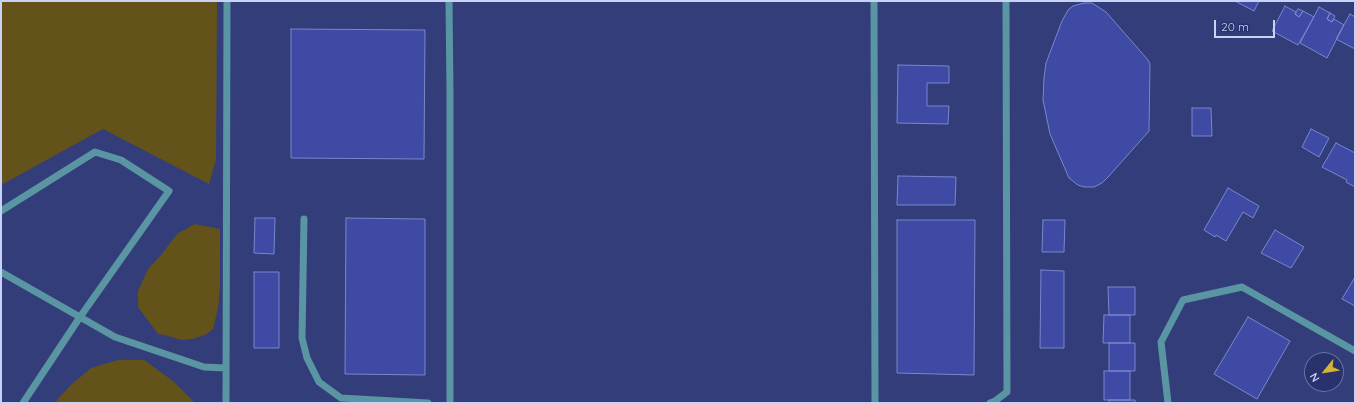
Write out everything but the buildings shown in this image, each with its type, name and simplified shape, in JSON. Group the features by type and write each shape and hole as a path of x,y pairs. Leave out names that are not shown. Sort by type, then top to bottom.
{"street":[{"path":"226,403 227,1"},
{"path":"448,1 450,92 450,403"},
{"path":"874,1 875,403"},
{"path":"990,403 1007,392 1006,1"},
{"path":"1,211 95,152 120,160 169,192 80,317 23,403"},
{"path":"304,219 302,338 307,358 320,382 341,398 428,403"},
{"path":"1,272 115,337 204,367 226,368"},
{"path":"1168,403 1161,342 1183,300 1242,287 1355,352"}],"shaded area":[{"path":"1,1 217,1 216,160 209,184 103,129 1,185"},
{"path":"195,224 220,229 220,288 218,308 213,329 205,335 182,340 158,334 138,307 138,291 148,269 178,233"},
{"path":"118,360 144,360 173,381 195,403 59,403 56,401 71,385 91,368"}]}
